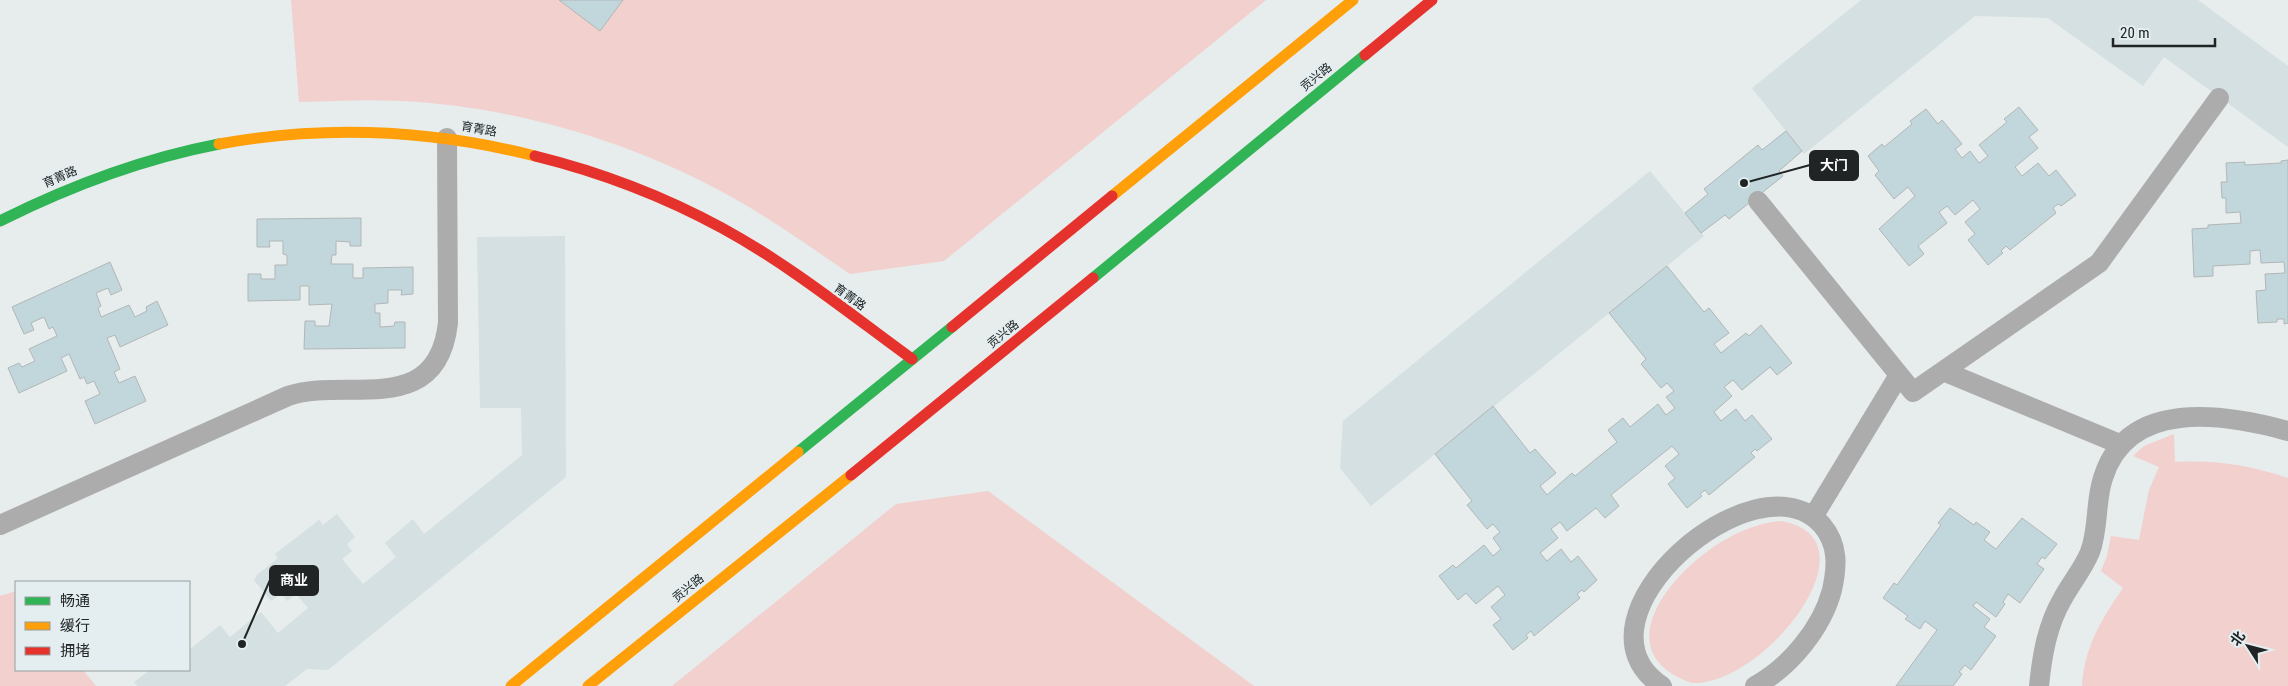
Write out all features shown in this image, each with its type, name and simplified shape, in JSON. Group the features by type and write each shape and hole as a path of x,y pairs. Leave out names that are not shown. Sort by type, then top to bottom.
{"main road":[{"path":"511,686 1353,0"},
{"name":"贡兴路","path":"588,686 962,385 1432,0"},
{"name":"育菁路","path":"0,221 41,200 100,176 166,156 223,143 328,132 385,132 447,138 545,157 613,179 676,205 722,228 780,264 912,359"}],"lane":[{"path":"1758,201 1913,392 2099,262 2219,98"},
{"path":"0,525 288,396 314,390 381,390 414,381 426,371 437,359 447,334 448,323 447,138"},
{"path":"1943,371 2122,445"},
{"path":"1813,517 1899,375"},
{"path":"2039,686 2047,637 2061,600 2088,556 2095,539 2099,491 2103,476 2122,445 2142,429 2173,417 2218,418 2262,424 2288,432"},
{"path":"1662,686 1656,682 1641,664 1634,648 1634,618 1641,604 1671,562 1688,546 1717,525 1760,508 1788,506 1813,517 1824,528 1834,545 1837,566 1830,595 1805,642 1776,672 1755,686"}],"shaded area":[{"path":"291,0 1266,0 944,261 850,274 774,222 689,175 610,143 569,130 485,110 443,104 376,100 299,102"},
{"path":"1861,0 2198,0 2288,66 2288,147 2164,57 2143,86 2048,18 1975,16 1804,154 1752,88"},
{"path":"1650,171 1704,236 1371,506 1340,468 1343,421"},
{"path":"565,236 566,477 328,670 307,669 285,686 137,686 134,682 149,671 190,671 190,649 220,625 230,637 261,612 278,633 308,608 296,594 287,601 281,594 271,601 254,580 257,575 278,558 275,554 319,520 323,525 337,514 355,537 347,544 352,551 342,559 363,584 396,557 385,543 413,519 424,534 522,455 521,408 480,408 477,237"},
{"path":"2174,434 2175,462 2232,464 2288,478 2288,686 2082,686 2086,659 2095,634 2123,588 2101,571 2107,556 2111,536 2139,540 2149,490 2159,467 2133,456 2144,446"},
{"path":"988,491 1254,686 672,686 896,504"},
{"path":"1781,521 1809,533 1819,554 1816,581 1801,610 1778,638 1750,661 1721,678 1692,683 1668,671 1654,655 1649,638 1652,619 1661,600 1691,565 1724,540 1752,527"},
{"path":"15,591 15,671 84,671 96,686 0,686 0,596"}],"building":[{"path":"559,0 623,0 600,31"},
{"path":"2019,107 2038,130 2029,137 2038,148 2015,167 2022,176 2038,163 2049,176 2056,170 2076,195 2061,206 2058,204 2053,208 2056,213 2010,250 2006,246 2001,251 2003,253 1988,265 1968,240 1975,234 1965,222 1980,209 1973,200 1955,215 1947,206 1939,212 1947,223 1918,246 1924,254 1909,266 1879,229 1915,196 1908,187 1894,199 1875,175 1879,171 1868,156 1882,144 1884,147 1912,124 1910,121 1926,109 1938,124 1942,120 1962,144 1955,149 1962,158 1970,151 1979,163 1988,156 1979,145 2007,122 2004,119"},
{"path":"1786,131 1802,151 1779,171 1783,176 1729,219 1725,215 1701,233 1685,213 1708,194 1704,189 1758,145 1762,150"},
{"path":"2288,160 2288,323 2284,324 2284,319 2277,319 2277,322 2258,323 2256,291 2266,290 2265,274 2285,273 2284,262 2261,263 2260,250 2250,251 2250,264 2213,266 2213,276 2194,277 2192,229 2208,228 2208,225 2241,223 2240,212 2226,213 2226,198 2222,198 2221,182 2227,182 2226,163 2245,162 2245,165 2281,163 2281,161"},
{"path":"361,218 361,246 350,246 350,242 336,241 336,255 332,255 331,264 353,264 353,278 363,278 363,268 413,267 413,294 401,295 402,290 388,290 388,303 375,304 375,313 380,313 380,327 394,326 395,322 405,322 405,348 304,349 305,321 315,321 315,326 329,326 332,304 309,305 309,286 300,286 300,300 248,301 248,274 261,274 261,279 275,279 275,265 287,265 287,255 283,254 283,241 269,241 270,247 257,247 257,219"},
{"path":"110,262 122,290 111,295 108,288 96,293 101,306 98,308 101,317 129,305 135,317 147,311 146,307 157,301 168,325 120,347 115,335 107,338 120,369 114,372 119,383 135,376 146,401 95,424 85,401 100,394 94,381 87,384 84,377 80,379 69,354 61,358 67,371 19,393 8,368 19,363 22,367 35,361 29,349 57,336 53,327 49,329 44,317 31,323 34,330 24,334 12,307"},
{"path":"1667,266 1704,312 1709,308 1729,333 1714,344 1721,353 1746,333 1749,336 1761,325 1792,363 1777,375 1770,367 1742,390 1733,380 1724,387 1732,396 1714,412 1721,421 1736,409 1745,421 1752,415 1772,439 1757,451 1755,449 1751,453 1755,457 1709,495 1705,490 1700,494 1702,496 1687,508 1668,484 1675,478 1665,466 1679,454 1672,446 1611,495 1619,506 1605,518 1596,508 1567,531 1560,522 1551,529 1558,538 1540,553 1547,561 1561,549 1571,562 1578,556 1597,580 1584,592 1582,590 1577,594 1580,598 1534,636 1531,631 1526,635 1528,638 1513,650 1493,625 1501,619 1491,607 1505,595 1498,586 1476,604 1466,593 1458,600 1439,576 1453,565 1456,568 1484,545 1493,556 1501,549 1493,538 1500,532 1493,524 1487,529 1467,505 1472,501 1435,454 1493,406 1530,453 1535,449 1556,473 1540,486 1547,495 1572,473 1575,476 1617,442 1608,430 1623,418 1630,427 1658,404 1666,415 1675,408 1666,397 1674,391 1667,383 1661,388 1641,364 1646,359 1609,313"},
{"path":"1950,508 1974,525 1976,522 1990,532 1984,540 1996,549 2022,518 2057,544 2045,559 2042,557 2037,564 2044,569 2020,603 2008,594 2003,602 2005,604 1996,617 1976,602 1973,606 1990,619 1984,627 1996,636 1971,670 1965,665 1959,672 1962,674 1953,686 1896,686 1937,630 1925,621 1920,629 1905,619 1908,616 1883,598 1894,583 1897,585 1941,525 1938,523"}],"traffic: fast":[{"path":"1093,278 1365,55"},
{"path":"0,221 53,196 106,175 162,157 219,144"},
{"path":"798,452 952,327"}],"traffic: slow":[{"path":"1112,196 1353,0"},
{"path":"219,144 298,134 378,133 457,140 535,156"},
{"path":"511,686 798,452"},
{"path":"588,686 851,475"}],"traffic: jam":[{"path":"1365,55 1432,0"},
{"path":"535,156 607,177 654,195 700,216 747,242 796,274 912,359"},
{"path":"952,327 1112,196"},
{"path":"851,475 1093,278"}],"place":[{"name":"大门","path":"1744,183"},
{"name":"商业","path":"242,644"}]}
